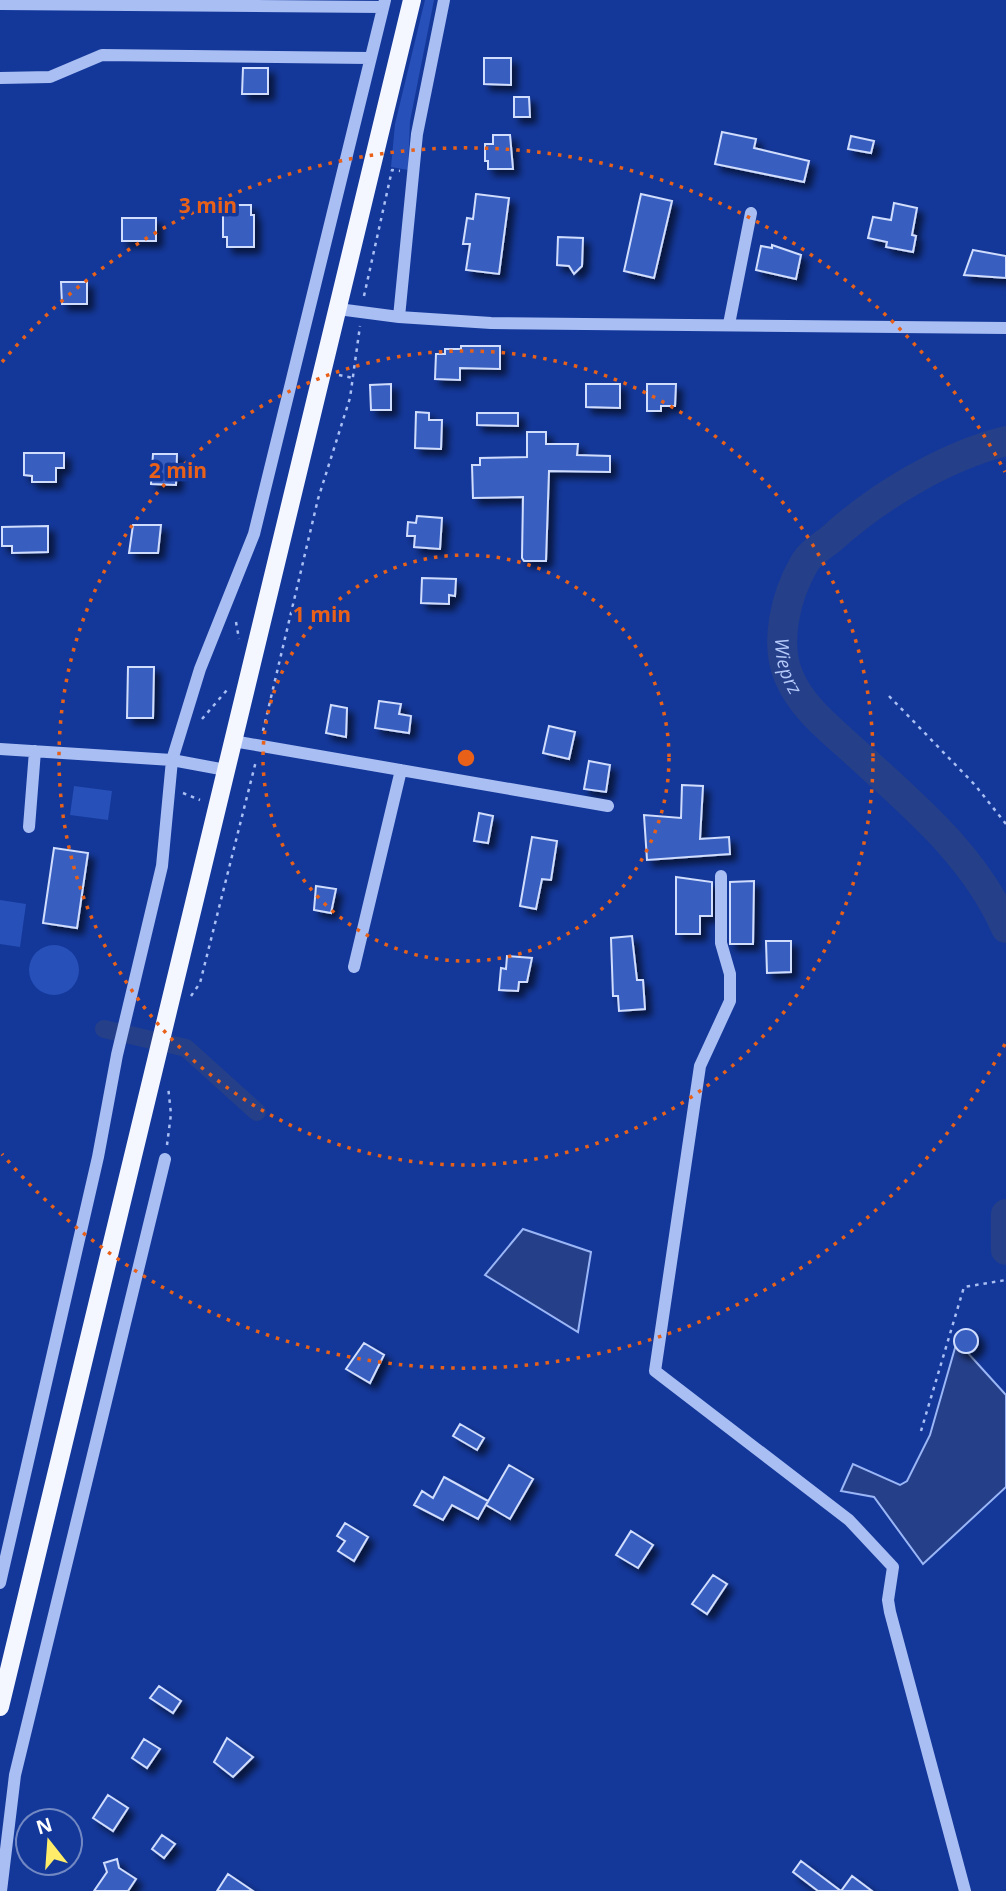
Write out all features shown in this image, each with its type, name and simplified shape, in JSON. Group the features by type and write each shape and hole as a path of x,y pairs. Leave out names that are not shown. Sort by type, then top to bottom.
{"main road":[{"path":"0,1707 412,0"}],"street":[{"path":"399,317 417,134 444,0"},
{"path":"0,4 384,4 369,58 308,324 254,534 200,669 172,760 162,866 117,1055 99,1157 0,1583"},
{"path":"0,78 50,77 102,55 369,58"},
{"path":"729,324 751,213"},
{"path":"338,309 432,324 1006,328"},
{"path":"233,741 608,806"},
{"path":"0,749 172,760 226,770"},
{"path":"29,827 35,751"},
{"path":"354,967 401,770"},
{"path":"721,876 721,943 730,974 730,1001 700,1066 655,1371 779,1463 849,1520 893,1567 888,1600 890,1612 965,1891"},
{"path":"1,1891 15,1775 164,1158"}],"path":[{"path":"184,1006 200,984 318,499 350,398 362,314 368,303 363,300 392,170 413,172"},
{"path":"230,594 240,641"},
{"path":"179,735 188,734 227,690"},
{"path":"889,696 975,785 1006,824"},
{"path":"170,791 209,804"},
{"path":"164,1158 172,1114 167,1077"},
{"path":"921,1431 964,1287 1006,1280"}],"shaded area":[{"path":"425,0 434,0 410,121 408,170 391,167 395,124"},
{"path":"74,786 112,791 108,820 70,815"},
{"path":"0,900 26,904 20,947 0,944"},
{"path":"54,945 72,952 79,970 72,988 54,995 36,988 29,970 36,952"},
{"path":"523,1229 591,1252 578,1332 485,1275"},
{"path":"957,1341 1006,1395 1006,1487 923,1564 874,1497 841,1491 853,1464 900,1485 907,1481 930,1435"}],"building":[{"path":"484,58 511,58 511,85 484,84"},
{"path":"243,68 268,68 268,94 242,94"},
{"path":"514,97 529,97 530,117 514,117"},
{"path":"722,132 756,139 754,148 809,161 804,182 715,164"},
{"path":"493,135 510,135 513,169 488,169 485,144 493,144"},
{"path":"851,136 874,141 871,153 848,149"},
{"path":"476,194 509,198 499,274 466,270 470,244 463,244 467,218 473,219"},
{"path":"641,194 672,201 654,278 624,271"},
{"path":"894,203 917,208 912,235 916,236 913,252 886,247 887,242 868,238 873,217 891,220"},
{"path":"227,205 251,205 251,215 254,215 254,247 227,247 227,237 223,237 223,215 227,215"},
{"path":"122,218 156,218 156,241 122,241"},
{"path":"558,237 583,238 582,266 574,274 569,266 557,265"},
{"path":"772,245 801,255 796,279 756,270 761,246 772,248"},
{"path":"973,250 1006,256 1006,278 964,275"},
{"path":"61,282 87,282 87,304 62,304"},
{"path":"461,346 500,346 500,369 460,368 460,380 435,379 436,354 445,354 445,349 461,349"},
{"path":"391,384 391,410 371,410 370,385"},
{"path":"586,384 620,384 620,408 586,407"},
{"path":"647,384 676,384 675,406 661,406 661,411 647,411"},
{"path":"416,412 429,413 429,420 442,420 441,449 415,448"},
{"path":"477,413 518,413 518,426 477,425"},
{"path":"527,432 546,432 546,444 578,444 577,455 610,456 610,472 549,471 546,561 524,561 522,558 523,497 473,498 472,465 480,465 480,458 527,457"},
{"path":"24,453 64,453 64,468 56,468 56,482 32,482 32,476 24,475"},
{"path":"153,454 177,454 176,485 151,484"},
{"path":"417,516 442,518 440,549 414,547 415,536 407,536 408,522 416,523"},
{"path":"133,525 161,525 158,553 129,553"},
{"path":"48,526 48,552 12,553 12,546 2,546 2,527"},
{"path":"422,578 456,579 455,596 449,595 449,604 421,603"},
{"path":"128,667 154,667 153,718 127,718"},
{"path":"379,701 401,704 399,714 411,716 409,733 375,728"},
{"path":"331,705 347,708 346,737 326,733"},
{"path":"549,726 575,732 569,759 543,753"},
{"path":"589,761 610,765 606,792 584,789"},
{"path":"682,785 703,786 700,839 729,837 730,854 647,860 644,815 681,818"},
{"path":"479,813 493,816 488,843 474,841"},
{"path":"532,837 557,841 551,880 542,879 536,909 520,906"},
{"path":"54,848 88,853 77,928 43,923"},
{"path":"676,877 712,882 712,916 700,916 700,934 676,934"},
{"path":"754,881 753,944 730,944 730,882"},
{"path":"316,886 336,889 331,913 314,910"},
{"path":"632,936 637,980 643,980 645,1009 619,1011 618,996 613,996 611,938"},
{"path":"766,941 791,941 791,972 767,973"},
{"path":"507,956 532,958 527,982 519,982 518,991 499,990 501,968 506,969"},
{"path":"966,1329 975,1332 978,1341 975,1350 966,1353 957,1350 954,1341 957,1332"},
{"path":"364,1343 384,1355 370,1383 346,1369"},
{"path":"460,1424 484,1438 477,1450 453,1436"},
{"path":"509,1465 533,1479 510,1519 486,1505"},
{"path":"444,1477 488,1501 478,1519 452,1505 443,1520 414,1505 422,1491 433,1498"},
{"path":"345,1523 368,1537 354,1561 338,1551 345,1541 337,1536"},
{"path":"631,1531 653,1545 638,1568 616,1555"},
{"path":"713,1575 727,1584 707,1614 692,1604"},
{"path":"159,1686 181,1701 173,1713 150,1698"},
{"path":"227,1738 253,1757 233,1777 214,1762"},
{"path":"144,1739 160,1749 147,1768 132,1758"},
{"path":"108,1795 128,1808 113,1831 93,1818"},
{"path":"162,1835 175,1844 164,1858 152,1849"},
{"path":"117,1859 119,1868 136,1879 128,1891 94,1891 107,1872 104,1863"},
{"path":"801,1861 841,1891 818,1891 793,1872"},
{"path":"228,1874 253,1891 217,1891"},
{"path":"852,1876 872,1891 841,1891"}],"waterway":[{"name":"Wieprz","path":"1006,441 959,457 913,480 869,508 816,550 804,564 792,590 782,634 785,664 801,699 960,854 993,902 1006,928"},
{"path":"104,1029 186,1048 257,1112"},
{"name":"Wieprz","path":"1006,1214 1006,1250"}]}
